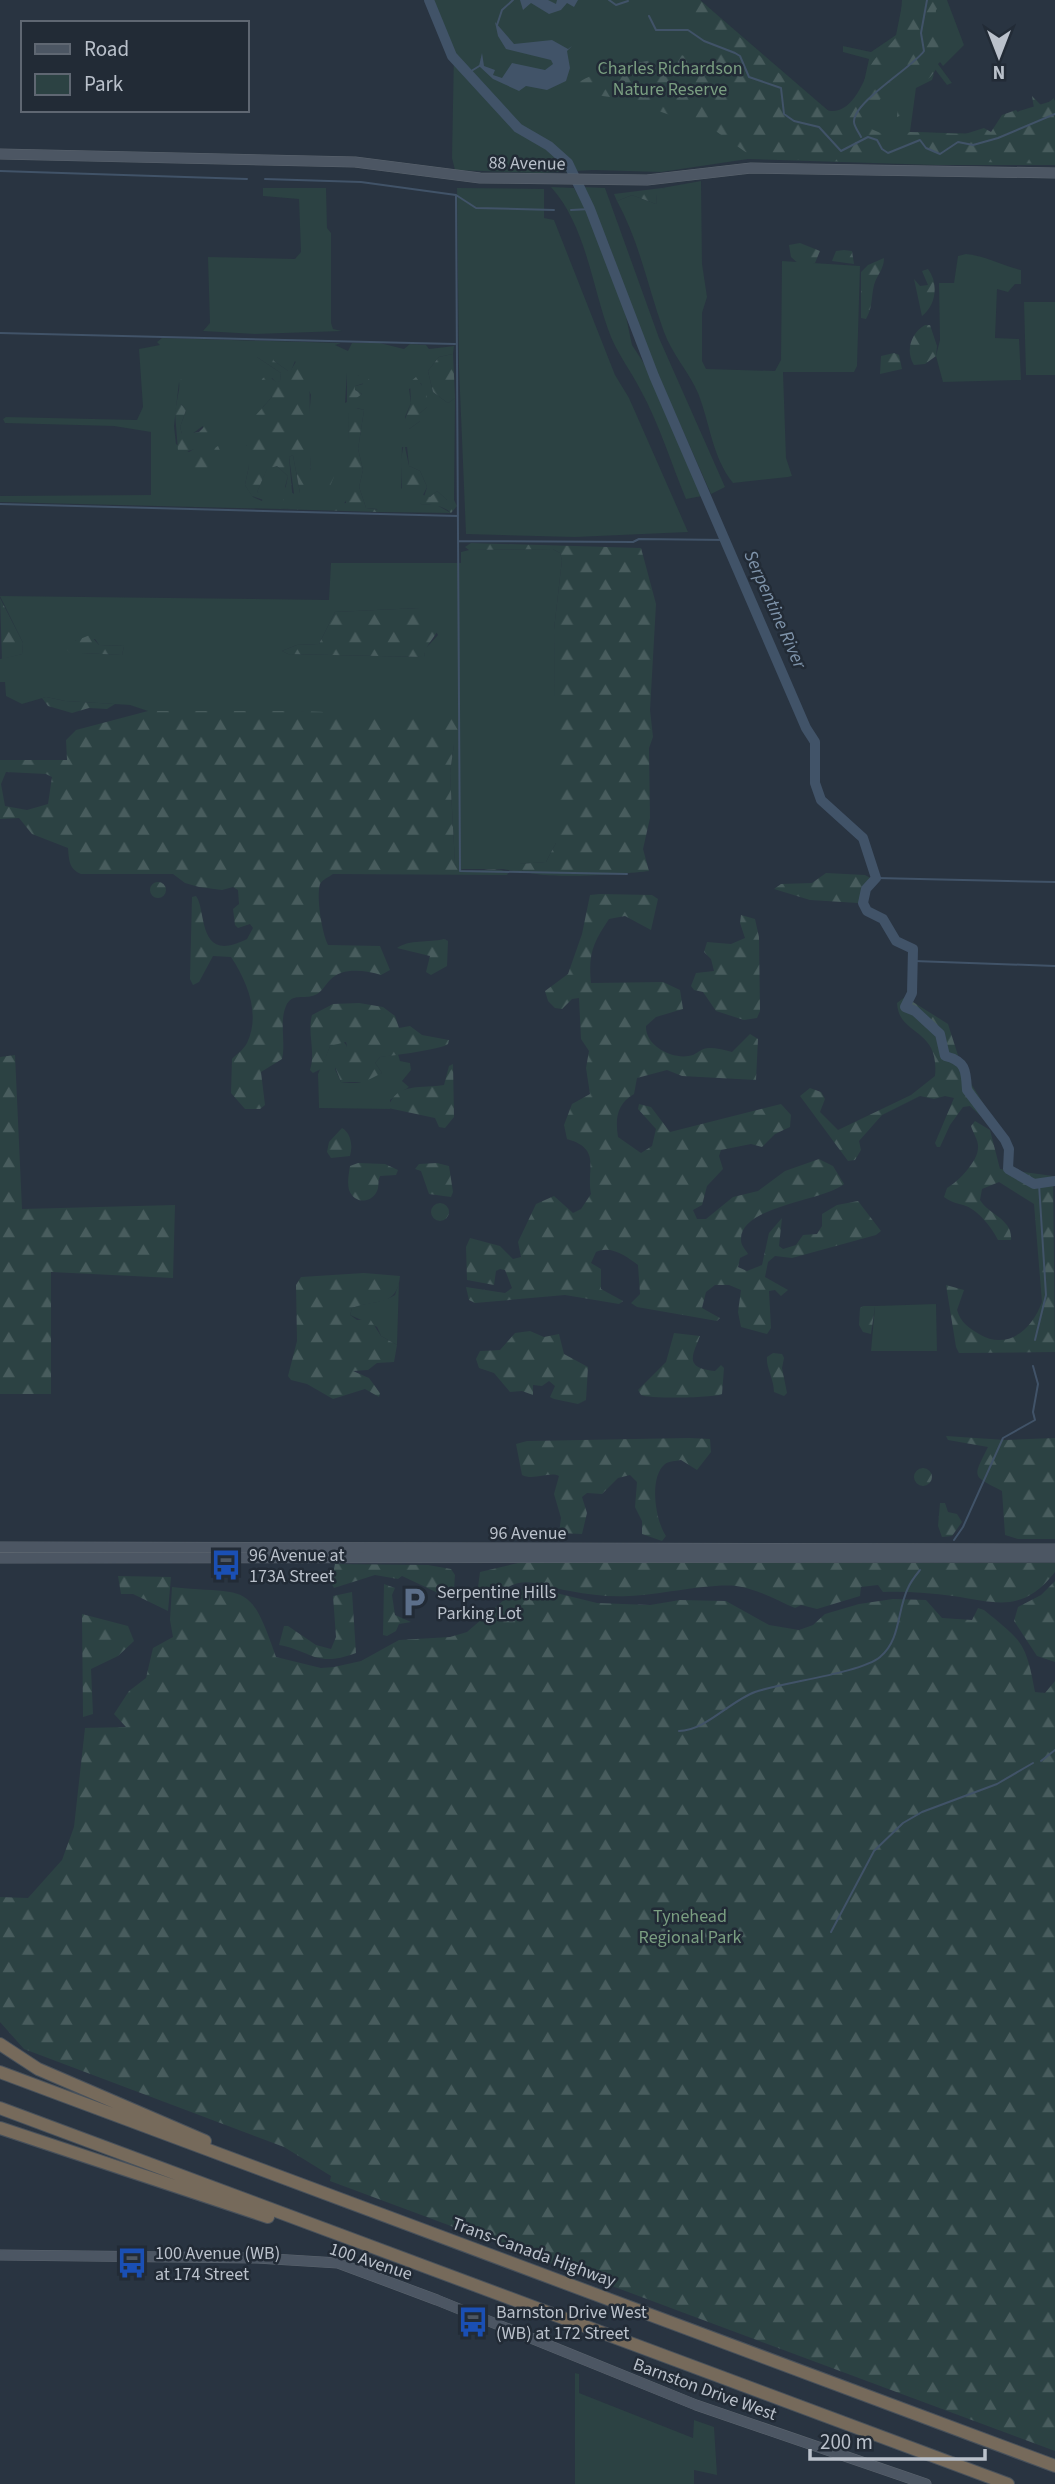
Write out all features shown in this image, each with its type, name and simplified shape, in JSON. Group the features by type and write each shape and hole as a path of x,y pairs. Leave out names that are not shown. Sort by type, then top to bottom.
{"highway":[{"path":"0,2044 38,2070 294,2183"},
{"name":"Trans-Canada Highway","path":"0,2072 1055,2466"},
{"path":"0,2108 1008,2484"},
{"path":"0,2122 195,2195 379,2251"},
{"path":"0,2128 92,2158"}],"main road":[{"name":"88 Avenue","path":"0,154 355,162 468,178 661,179 751,169 1055,173"},
{"name":"96 Avenue","path":"0,1547 1055,1549"},
{"name":"96 Avenue","path":"0,1558 1055,1558"},
{"name":"100 Avenue","path":"0,2255 320,2260 365,2272 437,2300"},
{"name":"Barnston Drive West","path":"437,2300 696,2405 926,2484"}],"green space":[{"name":"Charles Richardson Nature Reserve","path":"433,0 700,0 838,119 860,100 869,59 843,52 843,46 871,52 896,35 903,0 947,0 964,45 943,66 940,62 938,64 952,83 947,85 934,68 926,78 934,74 932,80 916,88 910,132 987,134 995,132 1019,111 1055,100 1055,165 935,165 748,159 661,172 593,170 539,173 455,170 452,158 454,51"},
{"path":"684,0 700,0 787,80 821,107 831,111 839,110 852,101 873,61 896,37 902,0 946,0 936,10 939,56 934,73 928,79 899,68 880,73 877,80 881,83 890,82 902,101 902,115 897,117 898,105 892,96 884,95 866,115 869,128 885,135 898,136 910,132 965,134 984,128 991,132 1002,115 1016,110 1028,124 1041,128 1044,124 1035,114 1032,96 1043,107 1054,98 1055,164 984,162 958,153 938,156 917,138 913,146 897,140 886,142 875,155 863,153 852,162 754,158 700,120 681,119 625,99 580,93 579,82 610,70 675,55 716,57 720,45 703,31"},
{"path":"701,181 702,264 707,297 702,313 702,361 706,369 775,371 781,360 782,261 860,266 857,366 854,372 783,372 786,458 792,476 733,483 726,473 716,451 698,393 664,332 638,249 617,201 632,195 656,204 657,194 665,189 662,188"},
{"path":"551,187 574,188 591,218 625,312 632,345 647,368 702,496 686,499 653,415 611,337 581,239 563,203"},
{"path":"583,187 605,188 659,338 725,487 711,494 642,339 608,242"},
{"path":"263,188 326,188 327,228 331,233 331,323 333,329 342,331 255,334 203,331 210,323 208,257 295,259 301,252 299,199 263,196"},
{"path":"457,188 544,189 544,218 554,220 615,375 629,398 688,532 575,537 466,534 459,368"},
{"path":"666,189 663,194 657,194 656,204 632,195 617,201 614,194"},
{"path":"800,243 820,251 815,263 799,264 791,257 789,245"},
{"path":"836,251 852,251 854,264 832,261"},
{"path":"966,254 1021,270 1021,284 1015,284 1008,292 997,289 995,338 1019,339 1021,380 943,382 936,356 940,340 939,283 954,283 958,256"},
{"path":"884,258 874,285 868,315 866,319 861,318 861,272 868,265"},
{"path":"928,269 935,288 933,300 922,316 914,279 920,286 928,285 922,271"},
{"path":"1024,302 1055,302 1055,375 1026,375"},
{"path":"925,325 930,325 937,346 936,356 925,364 914,365 910,354 911,343 916,333"},
{"path":"162,338 341,343 335,345 348,351 352,343 380,343 404,349 410,344 426,345 429,349 454,346 453,354 439,357 428,371 433,392 448,403 455,398 454,500 447,500 437,491 430,497 424,497 427,487 420,471 409,466 407,447 402,447 401,488 421,504 437,505 451,513 378,512 377,509 366,508 359,487 363,470 358,449 364,410 357,408 349,413 348,498 343,505 280,509 0,502 0,496 151,495 151,432 114,426 5,423 3,419 137,420 143,407 139,349 160,345 157,342","holes":["257,357 274,361 288,371 291,371 295,361 311,395 308,428 311,469 300,493 293,455 289,457 294,494 285,487 288,476 277,466 267,468 257,492 263,496 262,501 253,497 245,485 249,466 246,446 253,441 263,407 272,397 269,392 272,378 276,383 280,381 281,373","347,373 359,376 363,384 355,386 355,390 362,394 345,403","179,382 181,404 186,410 180,427 182,434 192,434 203,426 202,443 189,452 176,444 174,426","421,383 427,407 420,413 420,421 409,429 405,417 411,403 409,389"]},
{"path":"257,352 270,352 274,361 288,371 300,355 309,359 310,494 304,498 300,493 293,455 289,457 293,503 283,500 288,476 277,466 267,469 257,492 268,496 270,502 252,496 245,485 249,466 243,452 255,431 256,415 272,397 261,384 262,379 267,375 276,382 280,381 281,373 257,357"},
{"path":"894,353 899,355 902,369 880,374 881,356"},
{"path":"453,354 455,398 448,403 433,392 428,371 439,357"},
{"path":"350,371 359,376 365,373 370,381 355,386 355,390 362,394 347,405 347,373"},
{"path":"416,377 427,393 427,407 420,413 420,421 409,429 408,435 403,425 411,403 410,382"},
{"path":"181,379 184,389 181,404 186,410 180,427 182,434 199,432 210,421 213,427 209,438 190,451 178,451 175,412"},
{"path":"356,408 364,410 358,449 363,470 359,487 366,508 380,510 280,509 346,503 349,412"},
{"path":"404,443 409,466 420,471 427,487 423,495 430,497 437,491 447,500 454,500 457,506 451,513 440,506 414,503 402,496 401,460"},
{"path":"218,446 222,455 219,467 180,472 186,464"},
{"path":"331,458 334,477 330,486 324,477 323,467 324,460"},
{"path":"236,503 255,507 194,507 196,505"},
{"path":"471,543 641,548 656,604 650,710 653,737 649,748 650,818 643,849 649,871 561,876 529,873 520,869 520,864 546,862 556,843 554,630 562,560 560,553 553,549 469,550 465,547"},
{"path":"553,549 560,553 562,560 554,630 556,843 546,862 520,864 523,873 503,869 458,869 455,864 450,773 454,744 300,711 148,711 130,705 65,701 46,697 22,704 6,696 5,682 0,682 0,659 22,654 23,643 0,596 329,600 331,563 461,563 461,552","holes":["420,608 438,635 425,649 424,657 288,654 282,651 297,645 319,644 335,612","95,639 99,645 124,646 122,655 82,653 75,641"]},
{"path":"0,598 23,643 22,654 2,659"},
{"path":"436,609 442,615 439,628 424,657 288,654 282,651 297,645 319,644 335,612"},
{"path":"90,635 99,645 124,646 122,655 82,653 72,656 67,650 75,641"},
{"path":"42,698 115,704 107,709 89,708 72,713 48,706"},
{"path":"148,711 300,711 450,717 461,725 464,736 462,742 454,744 450,773 455,864 465,871 495,869 508,873 333,874 323,881 319,890 319,906 328,945 380,946 390,970 381,975 347,971 335,976 317,994 292,999 284,1012 282,1059 261,1072 265,1105 260,1109 245,1109 231,1093 232,1059 246,1045 253,1021 247,987 231,957 213,956 199,982 193,985 190,979 192,897 196,896 211,941 219,945 231,945 247,939 253,928 250,924 238,928 235,925 233,909 239,904 238,890 233,887 222,890 199,887 185,883 173,874 81,874 72,867 68,848 32,834 19,818 0,819 0,760 67,760 66,740 76,730","holes":["6,772 46,774 52,777 48,804 27,810 5,806 1,784"]},
{"path":"826,873 865,875 872,879 866,884 858,903 810,900 774,889 781,884 812,883"},
{"path":"158,882 164,884 164,896 158,898 152,896 150,890 152,884"},
{"path":"590,895 652,895 658,899 651,930 625,916 609,919 595,942 590,964 591,983 663,982 680,990 683,1009 656,1017 646,1026 650,1040 656,1046 670,1054 686,1056 707,1048 732,1052 750,1034 758,1039 756,1080 682,1076 667,1070 637,1078 634,1094 624,1102 618,1112 618,1137 641,1153 652,1146 656,1129 638,1109 639,1104 651,1107 670,1132 781,1104 791,1115 790,1127 775,1134 762,1147 751,1144 721,1150 719,1156 723,1169 707,1186 702,1205 693,1210 697,1219 706,1219 733,1197 758,1191 785,1171 819,1159 833,1166 844,1184 753,1219 744,1229 741,1240 748,1254 740,1258 738,1267 747,1271 762,1265 769,1233 782,1218 779,1246 783,1249 796,1245 803,1235 817,1234 822,1226 822,1214 837,1205 858,1201 881,1231 876,1235 792,1258 775,1256 768,1262 765,1277 788,1290 781,1296 775,1290 769,1291 771,1328 767,1334 741,1327 738,1312 741,1290 729,1285 715,1285 706,1292 702,1308 720,1318 717,1321 637,1307 631,1303 640,1294 638,1265 623,1255 607,1250 596,1252 591,1263 601,1269 601,1289 623,1301 619,1304 565,1295 475,1303 469,1300 466,1287 505,1293 512,1288 505,1270 500,1269 496,1271 494,1285 467,1280 466,1247 470,1238 500,1246 513,1259 521,1257 518,1242 536,1204 554,1196 573,1213 581,1209 591,1194 589,1154 578,1143 567,1139 564,1125 572,1104 590,1094 586,1068 589,1051 581,1039 579,998 572,999 562,1009 555,1008 548,1001 545,991 568,974 582,934"},
{"path":"741,915 755,919 759,937 760,1011 757,1018 744,1020 716,1011 703,992 694,990 691,986 696,973 714,971 711,959 704,952 707,942 731,944 745,938 740,923"},
{"path":"444,939 448,941 447,966 431,975 426,972 430,956 397,948 408,943"},
{"path":"905,997 948,1024 963,1071 990,1114 990,1119 986,1121 970,1106 963,1107 950,1125 940,1147 937,1147 935,1143 954,1098 945,1096 934,1099 920,1096 882,1115 859,1141 861,1150 855,1160 848,1161 800,1096 810,1088 821,1092 825,1099 820,1112 838,1130 911,1095 935,1076 935,1060 926,1040 904,1022 899,1014 897,1003"},
{"path":"359,1003 383,1007 395,1016 399,1028 410,1026 422,1035 449,1040 448,1044 380,1057 375,1063 382,1073 364,1082 341,1082 334,1064 347,1046 346,1042 330,1046 321,1069 313,1073 310,1070 312,1015 333,1004"},
{"path":"343,1041 347,1046 335,1069 341,1082 361,1082 382,1073 375,1063 380,1057 398,1054 400,1061 410,1063 411,1070 402,1081 409,1087 390,1100 390,1109 319,1108 318,1074 330,1046"},
{"path":"15,1055 22,1209 175,1205 173,1278 51,1272 51,1394 0,1394 0,1057"},
{"path":"453,1064 454,1117 445,1128 439,1127 435,1118 388,1108 392,1099 404,1090 444,1085 449,1066"},
{"path":"975,1121 990,1130 1000,1169 1053,1176 1055,1352 959,1353 956,1347 946,1285 964,1290 957,1310 961,1318 971,1329 989,1339 1009,1339 1017,1335 1032,1321 1042,1302 1034,1204 999,1182 982,1189 980,1200 1004,1222 1011,1233 1011,1240 998,1240 989,1225 976,1212 944,1197 947,1188 967,1171 975,1159 978,1143 971,1126"},
{"path":"342,1128 350,1140 350,1156 331,1158 327,1152 329,1142"},
{"path":"358,1163 385,1164 398,1170 396,1175 380,1176 378,1189 373,1197 358,1200 349,1190 348,1178 350,1166"},
{"path":"437,1163 449,1166 453,1192 451,1197 429,1194 421,1171 415,1169 419,1164"},
{"path":"440,1203 446,1206 449,1212 446,1218 440,1221 434,1218 431,1212 434,1206"},
{"path":"364,1273 400,1276 398,1286 390,1298 352,1308 350,1315 357,1320 370,1319 381,1336 397,1345 394,1362 377,1363 368,1370 353,1371 369,1378 380,1393 379,1397 365,1389 333,1399 307,1384 291,1380 288,1376 297,1341 296,1285 301,1277"},
{"path":"399,1282 397,1345 381,1336 377,1327 350,1315 352,1308 395,1295"},
{"path":"936,1304 937,1351 871,1351 875,1306"},
{"path":"875,1306 871,1334 863,1332 859,1325 860,1308"},
{"path":"530,1331 544,1337 559,1334 564,1354 588,1367 586,1400 578,1404 550,1397 555,1386 549,1381 542,1386 533,1385 533,1395 522,1391 510,1392 494,1373 479,1368 476,1359 480,1351 500,1350 515,1333"},
{"path":"674,1333 700,1336 693,1355 694,1364 715,1371 721,1365 724,1368 722,1394 682,1397 641,1395 638,1390 666,1362"},
{"path":"773,1353 782,1354 784,1358 782,1368 787,1393 784,1396 774,1392 767,1361 767,1357"},
{"path":"946,1436 1005,1440 1055,1438 1055,1539 1018,1539 1005,1535 1002,1491 980,1478 977,1471 988,1447 948,1440"},
{"path":"710,1439 711,1452 697,1470 681,1460 665,1464 660,1471 655,1500 659,1521 666,1536 662,1541 642,1534 642,1521 635,1507 637,1482 630,1475 618,1478 602,1494 587,1493 582,1497 587,1513 582,1534 559,1533 561,1518 554,1494 559,1476 522,1475 516,1444 527,1441"},
{"path":"923,1468 929,1471 932,1477 929,1483 923,1486 917,1483 914,1477 917,1471"},
{"path":"940,1503 945,1503 948,1512 957,1514 962,1522 952,1536 942,1537 938,1526"},
{"path":"518,1563 1055,1563 1055,1572 1032,1594 1009,1602 927,1593 883,1592 878,1585 861,1587 860,1596 817,1609 801,1605 795,1608 767,1595 736,1586 614,1596 529,1582 512,1585 491,1599 477,1595 480,1572"},
{"path":"335,1564 428,1565 451,1569 455,1575 454,1588 438,1593 402,1576 398,1579 375,1575 334,1588 331,1583"},
{"path":"118,1576 171,1577 168,1611 133,1594 121,1594"},
{"path":"1055,1581 1055,1662 1037,1656 1014,1621 1018,1607 1041,1595"},
{"path":"384,1584 395,1588 392,1595 395,1615 411,1622 399,1624 396,1631 387,1636 383,1635"},
{"name":"Tynehead Regional Park","path":"172,1587 231,1592 242,1596 259,1614 276,1657 321,1668 361,1661 399,1640 450,1637 467,1632 511,1594 532,1587 597,1603 650,1605 680,1600 726,1601 769,1625 799,1630 813,1625 825,1614 859,1604 893,1599 926,1600 942,1618 972,1620 978,1608 1007,1629 1025,1652 1035,1692 1045,1693 1055,1681 1055,2451 330,2181 331,2176 284,2147 24,2049 0,2022 0,1897 28,1898 62,1860 74,1827 85,1728 126,1727 114,1714 129,1691 146,1678 153,1648 173,1637 170,1620"},
{"path":"352,1592 356,1653 323,1659 279,1645 284,1626 288,1626 316,1645 331,1649 336,1637 333,1596"},
{"path":"82,1614 128,1626 134,1641 118,1656 91,1669 93,1714 83,1717"},
{"path":"575,2373 579,2374 579,2393 693,2438 694,2420 714,2427 717,2475 694,2470 694,2484 575,2484"}],"water":[{"path":"520,0 548,0 556,4 557,0 578,0 574,7 567,3 561,10 549,14 531,3 523,10"},
{"path":"495,22 514,44 552,40 568,49 572,46 567,51 570,68 566,81 547,90 526,86 519,91 493,79 479,66 482,53 484,66 495,70 493,75 502,78 512,63 545,70 553,64 551,60 506,49 498,36"}],"waterway":[{"name":"Serpentine River","path":"429,0 452,56 518,128 549,146 568,163 590,209 654,376 806,728 815,742 815,783 821,800 863,838 876,878 866,889 863,903 867,911 883,919 896,941 913,949 912,993 905,1007 915,1011 940,1034 945,1056 957,1061 964,1068 967,1090 1009,1149 1008,1169 1034,1184 1055,1181"},
{"path":"497,25 502,10 513,0"},
{"path":"609,0 616,5 628,1"},
{"path":"861,137 854,124 856,114 873,95 924,51 921,33 927,0"},
{"path":"649,16 656,30 688,30 704,41 740,56 749,77 781,88 784,114 794,121 819,127 841,151 868,137 877,140 888,153 920,140 926,148 940,154 958,142 973,145 998,138 1055,114"},
{"path":"468,73 481,65"},
{"path":"0,171 247,179"},
{"path":"265,179 361,182 456,195 476,208 554,210"},
{"path":"456,195 460,871 627,874"},
{"path":"571,210 590,209"},
{"path":"0,333 455,344"},
{"path":"0,504 458,516"},
{"path":"459,541 728,540"},
{"path":"876,878 1055,882"},
{"path":"914,961 1055,966"},
{"path":"1035,1340 1046,1295 1039,1184"},
{"path":"954,1540 963,1527 1003,1438 1035,1420 1033,1412 1038,1384 1033,1366"},
{"path":"679,1731 689,1730 708,1721 755,1692 857,1668 880,1657 892,1642 904,1597 920,1570"},
{"path":"1041,1761 1055,1750"},
{"path":"831,1932 874,1851 903,1823 922,1812 997,1784 1033,1763"}],"place":[{"name":"96 Avenue at 173A Street","path":"226,1565"},
{"name":"Serpentine Hills Parking Lot","path":"414,1602"},
{"name":"100 Avenue (WB) at 174 Street","path":"132,2263"},
{"name":"Barnston Drive West (WB) at 172 Street","path":"473,2322"}]}
